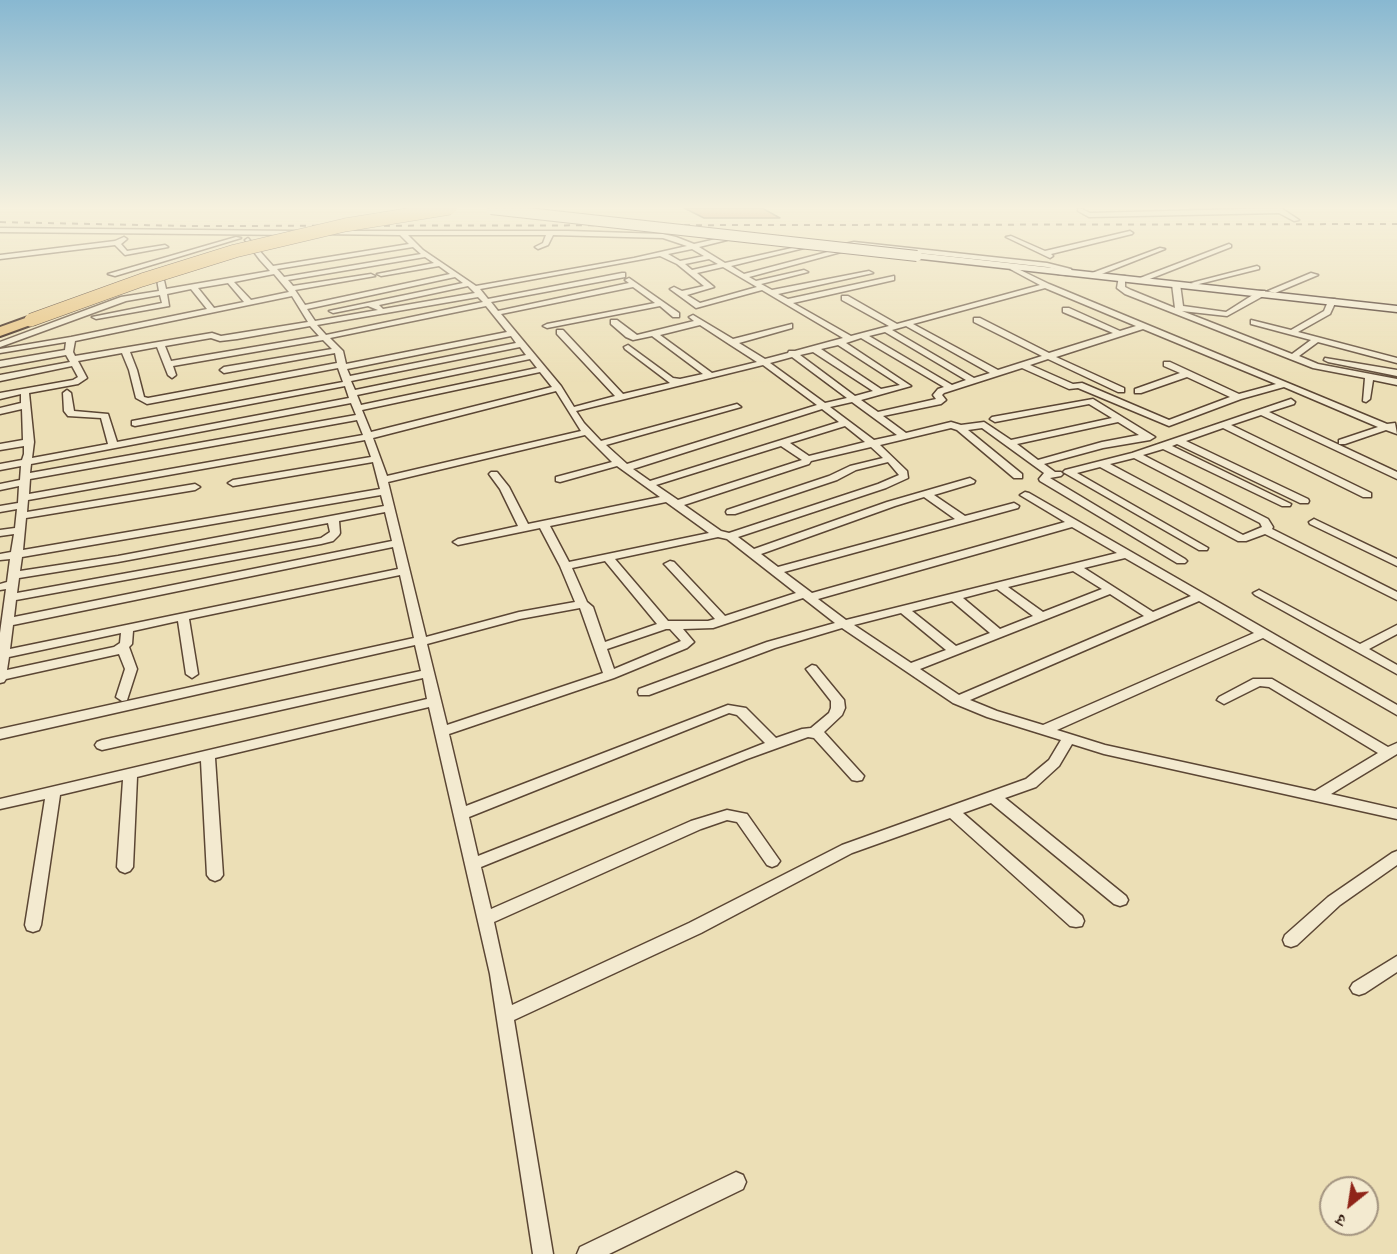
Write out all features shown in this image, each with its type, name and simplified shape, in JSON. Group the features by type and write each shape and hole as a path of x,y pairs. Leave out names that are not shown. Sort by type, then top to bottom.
{"highway":[{"path":"0,332 24,318 123,278 161,267"},
{"path":"0,322 24,318 185,267"}],"main road":[{"path":"1024,267 1195,283 1397,307"},
{"path":"1025,267 1038,268"},
{"path":"1069,271 1397,307"}],"street":[{"path":"112,274 136,267"},
{"path":"271,267 313,325 338,350 384,486 436,701 485,919 505,1016 543,1254"},
{"path":"0,351 249,303 282,280 332,267"},
{"path":"282,280 360,267"},
{"path":"381,274 425,267"},
{"path":"444,267 480,294 497,313 558,388 587,432 623,465 718,534"},
{"path":"0,364 73,358 212,335 220,339 313,325 480,294 596,267"},
{"path":"611,267 676,315"},
{"path":"684,267 726,298"},
{"path":"692,273 725,267"},
{"path":"729,267 848,338"},
{"path":"743,276 780,267"},
{"path":"1000,267 1069,271"},
{"path":"1056,267 1069,271"},
{"path":"1096,273 1114,267"},
{"path":"1144,278 1174,267"},
{"path":"1014,268 1046,286 1283,385 1394,427"},
{"path":"1195,283 1257,268"},
{"path":"710,287 677,292 699,306 758,285 804,272"},
{"path":"770,293 869,273"},
{"path":"333,311 373,304 480,294 622,274"},
{"path":"302,308 456,275"},
{"path":"1176,284 1179,308 1227,314 1267,292 1314,275"},
{"path":"94,314 162,306 166,303 159,276"},
{"path":"0,345 94,314 124,299 230,281 371,276"},
{"path":"786,302 891,278"},
{"path":"1122,278 1123,289 1293,357 1328,370 1397,382"},
{"path":"230,281 249,303"},
{"path":"497,313 635,284"},
{"path":"571,410 711,376 1046,286"},
{"path":"194,288 212,310"},
{"path":"169,364 326,337 397,322 480,294"},
{"path":"845,298 896,326"},
{"path":"1292,332 1327,312 1332,301"},
{"path":"373,304 397,322"},
{"path":"547,326 661,304"},
{"path":"1066,310 1119,333"},
{"path":"94,314 122,350 133,370 140,398 147,401 350,389 542,369"},
{"path":"176,318 183,328"},
{"path":"614,322 633,337 642,338 697,320 762,361 846,423 900,468 904,476 882,486 730,536"},
{"path":"977,320 1121,390"},
{"path":"1254,322 1397,362"},
{"path":"905,323 997,373"},
{"path":"134,326 148,345"},
{"path":"732,342 789,326"},
{"path":"876,415 938,402 942,400 937,395 938,393 951,388 1143,326"},
{"path":"885,328 974,381"},
{"path":"561,332 620,397"},
{"path":"0,467 113,446 350,389 514,333"},
{"path":"655,335 711,376"},
{"path":"861,335 951,388"},
{"path":"0,395 75,382 83,378 73,358 71,339"},
{"path":"220,339 228,354"},
{"path":"1293,357 1317,339"},
{"path":"560,479 623,465 852,397 907,386 838,341"},
{"path":"160,343 172,375"},
{"path":"0,487 350,389 523,344"},
{"path":"628,347 670,380 680,382"},
{"path":"813,348 878,391"},
{"path":"224,370 338,350"},
{"path":"792,353 903,435"},
{"path":"135,423 350,389 532,356"},
{"path":"0,378 73,358"},
{"path":"1328,360 1397,373"},
{"path":"1167,364 1238,397"},
{"path":"1023,365 1072,387 1079,385 1169,423 1238,397 1283,385"},
{"path":"1138,391 1187,374"},
{"path":"1366,399 1370,377"},
{"path":"23,506 367,436 558,388"},
{"path":"25,391 29,454 26,461 23,506 12,597 6,618 0,678 123,647 126,644 127,628"},
{"path":"67,393 71,414 105,416 113,446"},
{"path":"168,416 169,398"},
{"path":"995,419 1090,401 1164,445 1286,504"},
{"path":"1181,561 1044,479 1135,455 1291,402"},
{"path":"0,411 26,405"},
{"path":"600,444 737,407"},
{"path":"1261,412 1397,476"},
{"path":"1010,443 1120,419"},
{"path":"650,484 846,423"},
{"path":"458,542 673,501 800,465 807,459 951,425 960,428 1017,476"},
{"path":"1222,425 1367,495"},
{"path":"960,428 986,426 1053,475"},
{"path":"1342,442 1394,427"},
{"path":"0,557 384,486 587,432"},
{"path":"1037,463 1147,436"},
{"path":"0,447 29,441"},
{"path":"1176,441 1304,501"},
{"path":"781,442 807,459"},
{"path":"1102,464 1242,539 1268,527 1264,521 1135,455"},
{"path":"233,483 374,459"},
{"path":"731,512 833,478 852,468 890,459"},
{"path":"1068,472 1203,548"},
{"path":"494,474 505,489 525,529"},
{"path":"754,553 970,481"},
{"path":"0,509 195,487"},
{"path":"926,494 964,520"},
{"path":"1025,495 1397,711"},
{"path":"777,571 1014,506"},
{"path":"0,587 14,580 389,508"},
{"path":"12,597 321,541 335,533 333,518"},
{"path":"1314,522 1397,563"},
{"path":"601,647 668,624 694,626 723,620 1074,523"},
{"path":"544,525 566,566 582,604 586,607 610,675"},
{"path":"0,533 20,530"},
{"path":"1265,530 1397,597"},
{"path":"566,566 609,559 718,534 730,536 844,624 958,700 1104,749 1397,814"},
{"path":"6,618 396,543"},
{"path":"644,692 771,645 844,624 1127,554"},
{"path":"442,731 610,675 688,642 668,624 609,559"},
{"path":"670,564 723,620"},
{"path":"1077,568 1153,617"},
{"path":"4,654 403,571"},
{"path":"1000,586 1042,617"},
{"path":"910,668 1111,590"},
{"path":"1259,593 1397,670"},
{"path":"958,700 1201,596"},
{"path":"954,597 999,634"},
{"path":"0,734 421,641 519,616 582,604"},
{"path":"904,610 955,651"},
{"path":"183,617 192,674"},
{"path":"1360,649 1397,629"},
{"path":"1044,730 1263,634"},
{"path":"122,697 131,669 123,647"},
{"path":"812,669 837,700 838,708 835,715 813,733"},
{"path":"102,745 429,673"},
{"path":"1224,700 1258,682 1272,683 1392,751 1317,796"},
{"path":"0,804 436,701"},
{"path":"461,814 728,709 741,711 774,744"},
{"path":"473,864 807,732 819,735 857,777"},
{"path":"505,1016 695,928 847,849 1031,783 1054,763 1069,738"},
{"path":"208,755 215,875"},
{"path":"125,867 130,774"},
{"path":"33,925 53,792"},
{"path":"994,797 1120,900"},
{"path":"952,811 1076,921"},
{"path":"485,919 696,825 727,815 742,818 772,861"},
{"path":"1291,940 1334,901 1397,857"},
{"path":"1359,988 1397,963"},
{"path":"587,1254 736,1182"}]}
